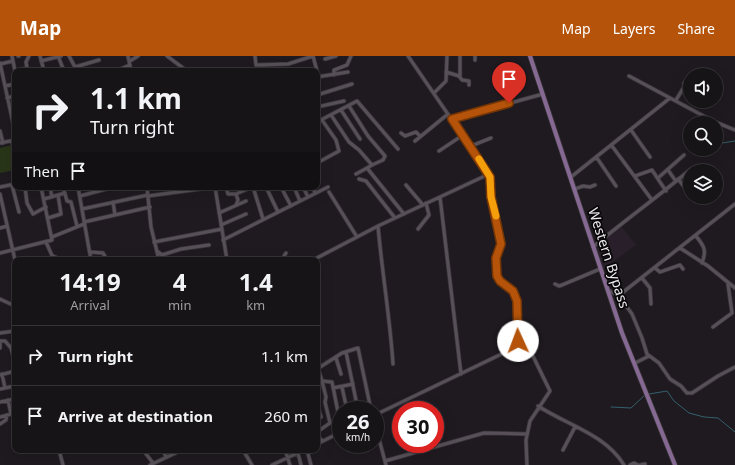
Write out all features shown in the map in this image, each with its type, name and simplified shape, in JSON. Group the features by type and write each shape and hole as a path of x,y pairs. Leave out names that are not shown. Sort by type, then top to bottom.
{"main road":[{"name":"Western Bypass","path":"530,56 600,269 675,465"}],"street":[{"path":"12,56 14,68"},
{"path":"27,68 26,62 29,56"},
{"path":"40,56 43,67"},
{"path":"42,61 59,56 63,68"},
{"path":"69,56 74,66 99,60"},
{"path":"128,56 131,68"},
{"path":"121,68 138,56"},
{"path":"167,56 183,68"},
{"path":"254,56 256,65 288,64 313,56 316,68"},
{"path":"325,59 336,56"},
{"path":"334,74 334,70 347,65 351,56"},
{"path":"384,411 516,347 518,338 517,301 515,295 510,288 500,281 497,276 496,258 501,244 492,202 489,174 408,56"},
{"path":"434,93 446,82 446,56"},
{"path":"460,56 460,76"},
{"path":"474,56 475,60"},
{"path":"12,114 0,63 13,60"},
{"path":"320,76 348,72"},
{"path":"446,72 460,76 462,80 469,81 469,85"},
{"path":"629,76 713,121 735,130"},
{"path":"320,94 352,84"},
{"path":"5,86 12,85"},
{"path":"676,100 683,89"},
{"path":"452,119 543,94"},
{"path":"7,98 12,97"},
{"path":"571,177 597,158 670,98"},
{"path":"320,107 344,101"},
{"path":"320,161 339,151 336,140 322,120 357,101 398,149"},
{"path":"349,106 368,136 385,156 384,159 356,174"},
{"path":"341,110 360,139"},
{"path":"415,141 448,114"},
{"path":"331,115 349,142 359,150 372,166"},
{"path":"632,130 650,157"},
{"path":"0,131 1,143 12,140"},
{"path":"400,133 405,136 417,132 420,136"},
{"path":"439,151 462,135"},
{"path":"471,146 491,138"},
{"path":"612,146 636,176 640,185 652,200"},
{"path":"658,178 683,156"},
{"path":"597,158 616,186"},
{"path":"367,168 404,214"},
{"path":"636,176 651,170 666,191"},
{"path":"668,170 683,186"},
{"path":"319,257 378,226 489,174"},
{"path":"593,247 652,200 666,191 683,175"},
{"path":"358,179 366,181 395,218"},
{"path":"0,187 12,184"},
{"path":"406,185 425,204 429,215 418,229"},
{"path":"574,189 583,186 590,188 594,185"},
{"path":"223,240 328,187"},
{"path":"14,190 19,212"},
{"path":"26,190 29,209 33,214 46,207"},
{"path":"42,190 52,237"},
{"path":"51,190 52,197"},
{"path":"64,190 68,201 70,202 77,226"},
{"path":"79,190 91,257"},
{"path":"80,196 103,190"},
{"path":"147,190 154,242 158,257"},
{"path":"82,209 148,196 198,190"},
{"path":"215,190 226,257"},
{"path":"227,190 228,194 236,194 246,190"},
{"path":"254,190 263,219"},
{"path":"267,190 278,212"},
{"path":"282,190 290,206"},
{"path":"295,190 300,201"},
{"path":"304,190 308,197"},
{"path":"329,192 357,237"},
{"path":"44,199 65,193"},
{"path":"0,194 14,257"},
{"path":"236,194 238,200 236,205"},
{"path":"48,218 61,214 58,195"},
{"path":"440,197 460,374"},
{"path":"219,213 246,201"},
{"path":"113,202 115,215"},
{"path":"608,290 615,294 622,293 735,204"},
{"path":"1,252 52,240 52,237 84,223 150,207"},
{"path":"154,242 221,227 246,214"},
{"path":"0,228 7,226"},
{"path":"378,226 388,303 393,364"},
{"path":"696,236 705,248 706,253 702,263"},
{"path":"46,242 54,257"},
{"path":"156,250 162,255 182,249 209,245"},
{"path":"680,248 735,288"},
{"path":"90,252 103,253 105,257"},
{"path":"284,257 286,253"},
{"path":"655,268 660,272 680,265 683,269"},
{"path":"555,284 562,285 600,269"},
{"path":"642,278 650,288 651,304"},
{"path":"713,327 732,313 728,284"},
{"path":"622,293 649,356 659,364 670,379 690,394 735,367"},
{"path":"0,299 12,305"},
{"path":"0,333 12,331"},
{"path":"518,338 530,352 550,389 549,393 538,406 530,421 527,434 527,465"},
{"path":"0,341 5,341 12,348"},
{"path":"320,368 346,352 359,348 369,401"},
{"path":"346,352 356,401"},
{"path":"635,363 649,356"},
{"path":"336,358 341,374"},
{"path":"5,388 1,375 12,373"},
{"path":"320,375 326,397 324,402 330,424 320,431"},
{"path":"322,381 332,381 336,401"},
{"path":"333,388 353,384"},
{"path":"0,389 12,387"},
{"path":"342,387 345,401"},
{"path":"0,402 12,399"},
{"path":"8,400 12,410"},
{"path":"538,406 596,437 612,449 624,465"},
{"path":"0,417 12,413"},
{"path":"0,424 6,420 6,415"},
{"path":"563,450 575,427"},
{"path":"383,453 386,463 484,433 527,434"},
{"path":"320,438 322,441 332,436"},
{"path":"60,453 63,465"},
{"path":"145,453 151,464 175,453"},
{"path":"164,453 166,457"},
{"path":"245,453 252,465"},
{"path":"287,453 290,465"},
{"path":"272,465 279,464 298,453 300,465"},
{"path":"307,453 311,465"},
{"path":"630,465 634,463 639,465 645,464"}],"shaded area":[{"path":"621,226 636,245 603,269 596,246"}],"green space":[{"path":"12,145 12,171 0,173 0,148"}],"waterway":[{"path":"723,143 735,141"},
{"path":"649,394 667,391 674,401 689,413 704,417 718,418 735,432"},
{"path":"611,407 631,408 645,395"}],"slow traffic":[{"path":"479,159 490,177 491,197 496,216"}],"route":[{"path":"509,103 452,119 490,177 491,197 501,244 496,258 497,276 500,281 513,291 517,301 518,341"}]}
